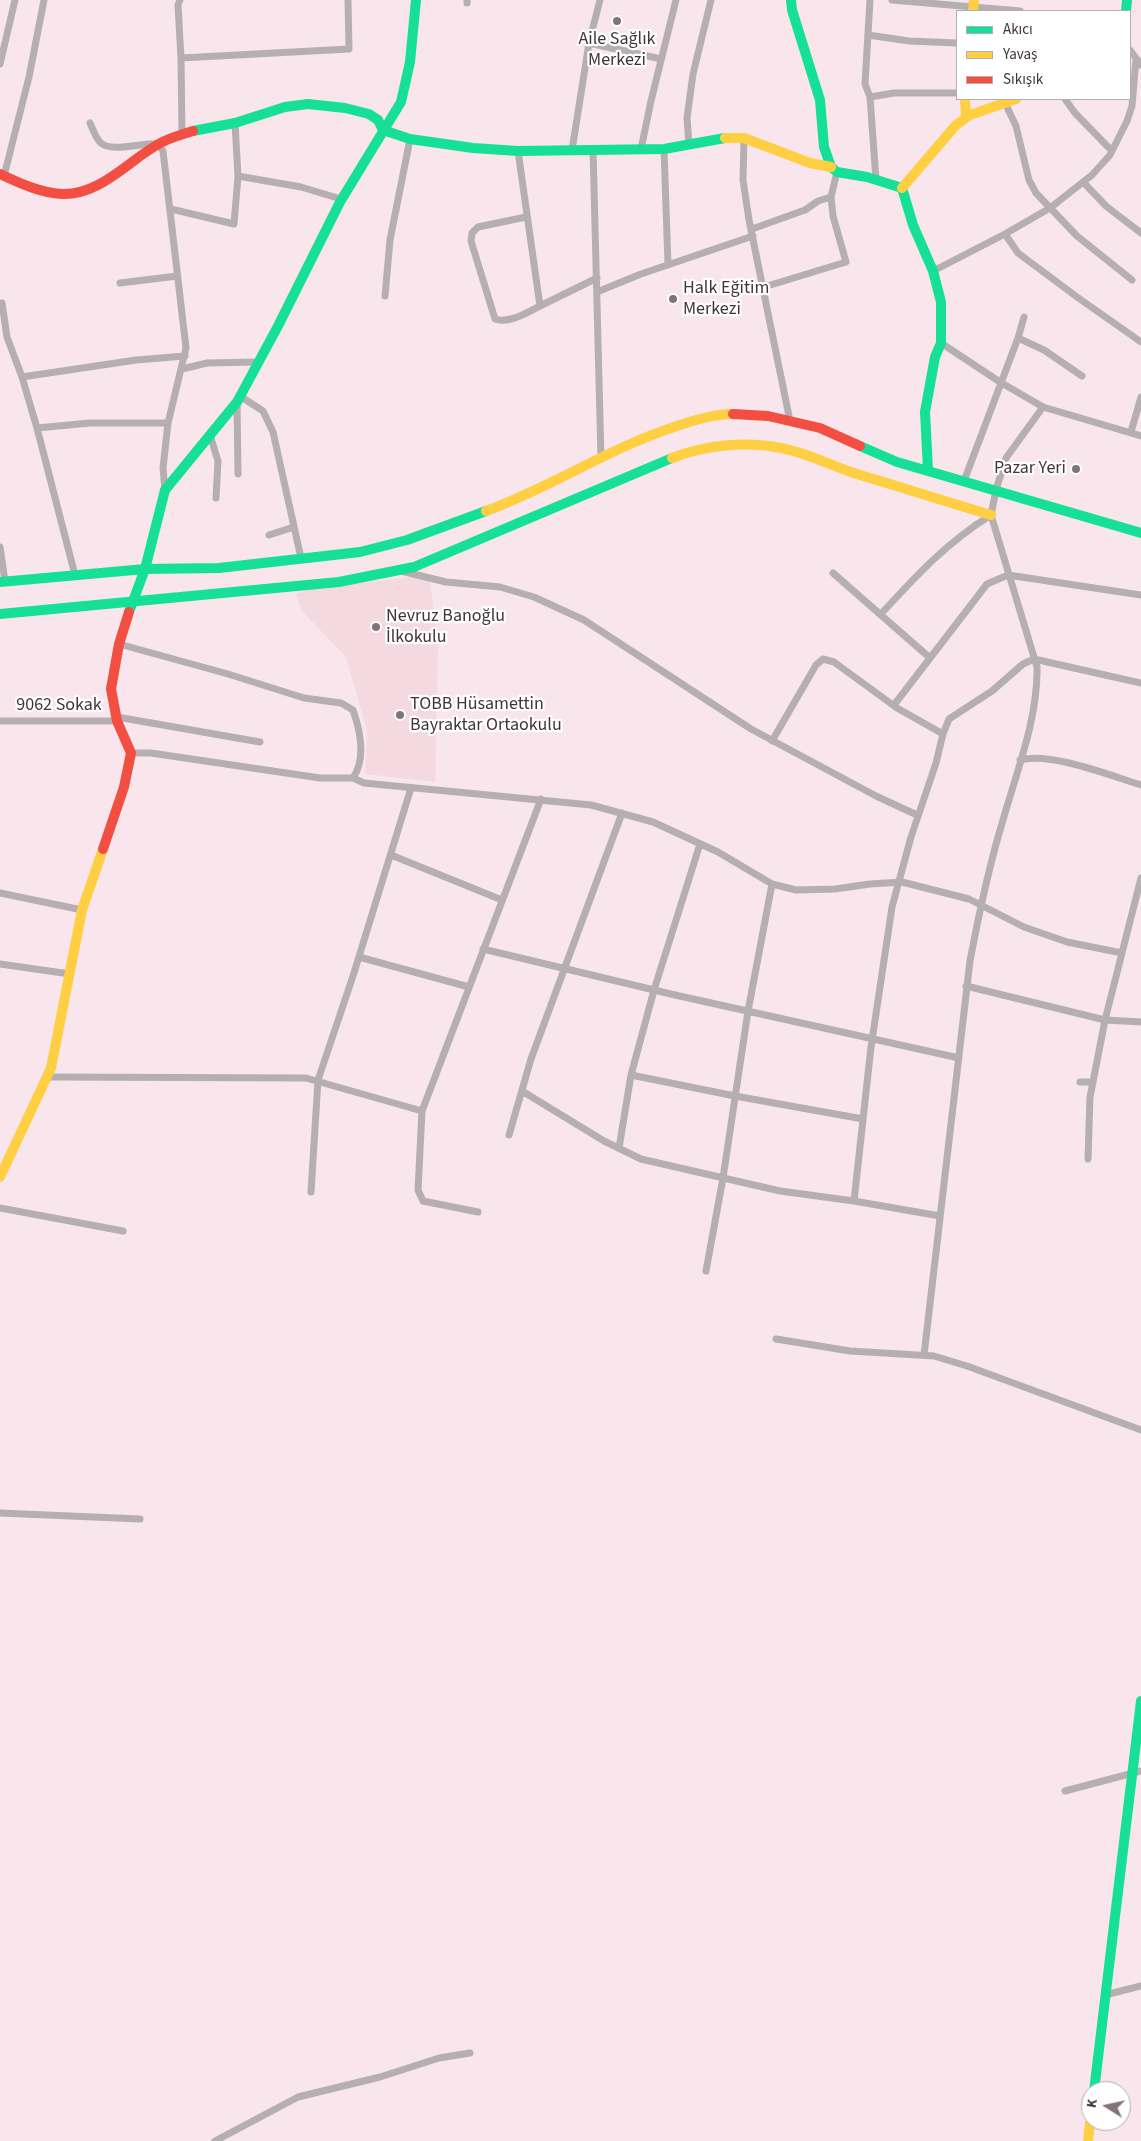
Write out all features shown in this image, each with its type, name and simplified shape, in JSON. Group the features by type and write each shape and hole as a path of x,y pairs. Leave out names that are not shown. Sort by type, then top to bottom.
{"main road":[{"path":"0,1177 51,1068 82,910 124,788 131,753 117,719 111,689 119,644 145,569 150,540 165,490 238,399 342,199 401,102 410,62 416,0"},
{"path":"791,0 792,10 820,100 824,147 834,170"},
{"path":"965,100 966,117"},
{"path":"902,188 943,139 966,117 1006,105 1014,100"},
{"path":"2,175 54,193 72,194 94,187 112,177 158,144 182,134 235,123 300,104 345,108 370,114 380,123 383,130 410,139 472,148 518,151 664,149 724,138 744,138 810,164 902,188"},
{"path":"902,188 913,225 933,271 942,302 941,343 935,357 925,412 928,470"},
{"path":"2,582 145,569 219,568 360,552 407,540 492,509 651,434 692,421 723,414 768,416 820,428 897,462 1141,533"},
{"path":"0,614 339,582 414,567 474,543 644,468 690,451 728,446 755,444 782,448 865,477 991,515"},
{"path":"1095,2081 1105,1995 1137,1772 1141,1701"}],"street":[{"path":"0,64 15,0"},
{"path":"2,175 29,77 44,0"},
{"path":"180,0 178,5 182,134"},
{"path":"181,58 349,49 348,0"},
{"path":"572,150 589,42 600,0"},
{"path":"641,149 676,0"},
{"path":"689,144 686,118 693,74 711,0"},
{"path":"870,0 865,84 870,97 876,180"},
{"path":"892,0 1011,10"},
{"path":"868,35 909,41 956,43"},
{"path":"589,42 661,59"},
{"path":"933,271 1005,234 1050,208 1084,182 1112,151 1127,122 1132,106 1139,62 1131,51"},
{"path":"870,97 894,93 956,92"},
{"path":"1066,100 1086,126 1112,151"},
{"path":"1006,105 1016,126 1029,180 1036,193 1077,236 1132,280"},
{"path":"90,123 100,143 110,148 148,143 158,144 163,151 186,348 168,423 163,468 165,490"},
{"path":"171,210 234,224 238,176 235,123"},
{"path":"744,138 743,180 790,421"},
{"path":"386,296 390,240 410,139"},
{"path":"664,149 668,265"},
{"path":"593,150 602,458"},
{"path":"518,151 540,306"},
{"path":"764,287 846,262 833,216 834,170"},
{"path":"238,176 300,187 342,199"},
{"path":"1084,182 1106,206 1141,232"},
{"path":"597,292 752,233 805,210 818,201 832,197"},
{"path":"526,217 478,227 472,233 471,241 495,319 501,321 516,317 597,278"},
{"path":"1005,234 1018,253 1141,342"},
{"path":"120,283 177,276"},
{"path":"2,303 7,337 22,377 37,428 75,575"},
{"path":"964,481 1018,338 1024,317"},
{"path":"1018,338 1044,350 1082,376"},
{"path":"941,343 1000,382 1043,407 1141,436"},
{"path":"22,377 136,360 185,356"},
{"path":"182,369 207,363 258,362"},
{"path":"1131,432 1141,397"},
{"path":"238,474 238,399 263,411 273,432 301,558"},
{"path":"924,1355 966,986 980,905 990,862 1029,729 1038,683 1038,667 991,515 996,490 1006,458 1043,407"},
{"path":"37,428 90,423 168,423"},
{"path":"210,435 218,461 216,498"},
{"path":"881,614 936,556 968,529 991,515"},
{"path":"270,535 294,527"},
{"path":"0,546 2,582"},
{"path":"401,570 446,582 500,588 534,597 584,620 672,679 772,741 876,796 917,815"},
{"path":"833,573 930,658"},
{"path":"894,705 987,584 1008,575 1141,595"},
{"path":"119,644 228,674 304,698 341,703 353,710 360,730 360,751 356,773 353,778"},
{"path":"772,741 816,665 823,659 834,662 894,705 943,734"},
{"path":"854,1201 872,1039 892,907 917,815 936,763 943,734 950,719 992,691 1023,664 1034,659 1141,683"},
{"name":"9062 Sokak","path":"0,721 117,719 260,742"},
{"path":"131,753 151,753 320,778 353,778 364,783 591,805 654,822 718,852 772,884 796,890 835,889 898,882 969,899 1024,927 1067,942 1122,953"},
{"path":"1020,760 1032,757 1085,767 1141,785"},
{"path":"311,1192 318,1080 359,957 411,788"},
{"path":"478,1212 423,1201 418,1190 422,1111 540,799"},
{"path":"509,1135 531,1059 622,813"},
{"path":"619,1148 631,1075 654,990 700,844"},
{"path":"390,855 502,900"},
{"path":"1088,1159 1090,1097 1105,1020 1141,878"},
{"path":"706,1271 723,1178 748,1012 772,884"},
{"path":"0,893 82,910"},
{"path":"483,949 748,1012 958,1058"},
{"path":"359,957 469,987"},
{"path":"0,964 70,974"},
{"path":"966,986 1105,1020 1141,1022"},
{"path":"631,1075 863,1119"},
{"path":"47,1077 306,1078 422,1111"},
{"path":"1080,1082 1093,1082"},
{"path":"522,1091 641,1159 780,1192 854,1201 940,1216"},
{"path":"0,1208 122,1231"},
{"path":"776,1339 850,1351 934,1356 1141,1430"},
{"path":"0,1513 140,1519"},
{"path":"1065,1791 1137,1772"},
{"path":"1105,1995 1141,1986"},
{"path":"215,2141 298,2097 380,2077 439,2058 470,2053"}],"shaded area":[{"path":"411,577 430,581 438,644 435,782 365,774 367,731 346,657 301,610 296,594 307,590"}],"traffic: fast":[{"path":"129,612 145,569 165,490 237,402 278,326 340,202 401,102 410,62 416,0"},
{"path":"791,0 792,10 820,100 824,147 831,167 837,172 867,177 902,188 913,225 933,271 941,302 941,343 935,357 925,412 928,470"},
{"path":"1126,10 1127,0"},
{"path":"193,131 235,123 285,107 308,104 345,108 369,114 378,120 383,130 410,139 473,148 518,151 664,149 725,138"},
{"path":"860,446 897,462 1141,533"},
{"path":"0,614 339,582 414,567 672,458"},
{"path":"0,582 145,569 219,568 360,552 407,540 486,511"},
{"path":"1095,2081 1141,1701"}],"traffic: slow":[{"path":"973,10 974,0"},
{"path":"965,100 966,117"},
{"path":"902,188 956,125 970,115 1013,100"},
{"path":"725,138 744,138 810,163 831,167"},
{"path":"486,511 534,491 653,435 705,418 733,414"},
{"path":"672,458 712,447 754,445 781,448 801,453 860,475 991,515"},
{"path":"0,1177 51,1068 82,910 103,849"},
{"path":"1088,2141 1089,2131"}],"traffic: jam":[{"path":"0,174 38,190 62,194 76,193 101,183 161,143 193,131"},
{"path":"733,414 768,416 820,428 860,446"},
{"path":"103,849 124,787 131,753 117,721 111,689 119,644 129,612"}],"place":[{"name":"Aile Sağlık Merkezi","path":"617,21"},
{"name":"Halk Eğitim Merkezi","path":"673,299"},
{"name":"Pazar Yeri","path":"1076,469"},
{"name":"Nevruz Banoğlu İlkokulu","path":"376,627"},
{"name":"TOBB Hüsamettin Bayraktar Ortaokulu","path":"400,715"}]}
